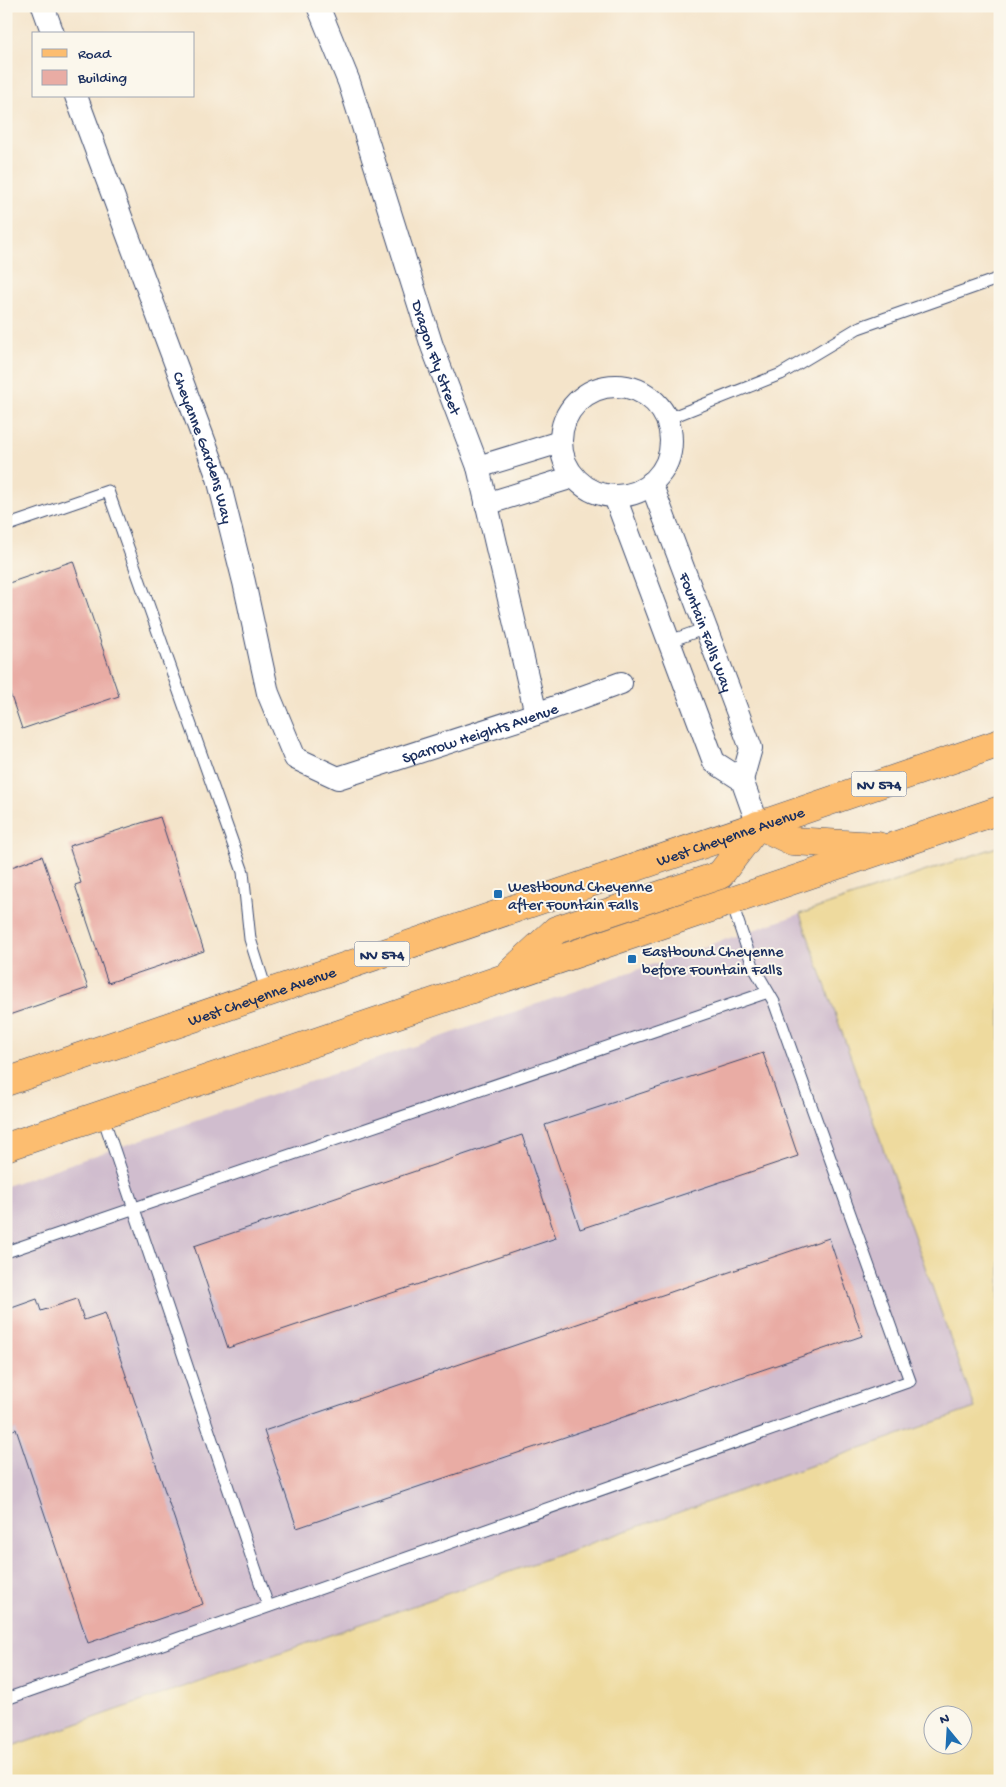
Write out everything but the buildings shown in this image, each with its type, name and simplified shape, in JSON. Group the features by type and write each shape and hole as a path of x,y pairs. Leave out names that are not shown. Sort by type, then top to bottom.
{"main road":[{"name":"West Cheyenne Avenue","path":"6,1082 1000,743"},
{"path":"6,1147 1000,810"},
{"path":"505,978 556,930 720,875 758,825 792,840 891,847"}],"street":[{"path":"43,6 52,32"},
{"name":"Dragon Fly Street","path":"318,6 348,82 432,346 478,467 536,714"},
{"name":"Cheyanne Gardens Way","path":"77,98 218,478 244,582 268,693 294,758 338,778"},
{"path":"612,386 629,388 645,394 658,405 667,419 671,447 667,461 651,483 640,491 615,497 592,491 574,477 564,461 560,442 563,426 570,410 581,398 596,390 612,386"},
{"path":"478,467 560,442"},
{"path":"486,504 574,477"},
{"name":"Fountain Falls Way","path":"651,483 751,748 742,780"},
{"path":"615,497 714,762 742,780 758,825"},
{"name":"Sparrow Heights Avenue","path":"338,778 536,714 621,683"}],"lane":[{"path":"667,419 781,374 858,328 1000,278"},
{"path":"6,526 108,491 243,872 250,939 267,993"},
{"path":"670,640 706,628"},
{"path":"6,1699 910,1381 778,1011 753,966 730,901"},
{"path":"6,1252 768,992"},
{"path":"102,1114 268,1606"}],"shaded area":[{"path":"800,914 975,1408 6,1749 6,1186"}],"sand":[{"path":"1000,846 1000,1781 6,1781 6,1749 975,1408 800,914"}],"place":[{"name":"Westbound Cheyenne after Fountain Falls","path":"498,894"},
{"name":"Eastbound Cheyenne before Fountain Falls","path":"632,959"}]}
